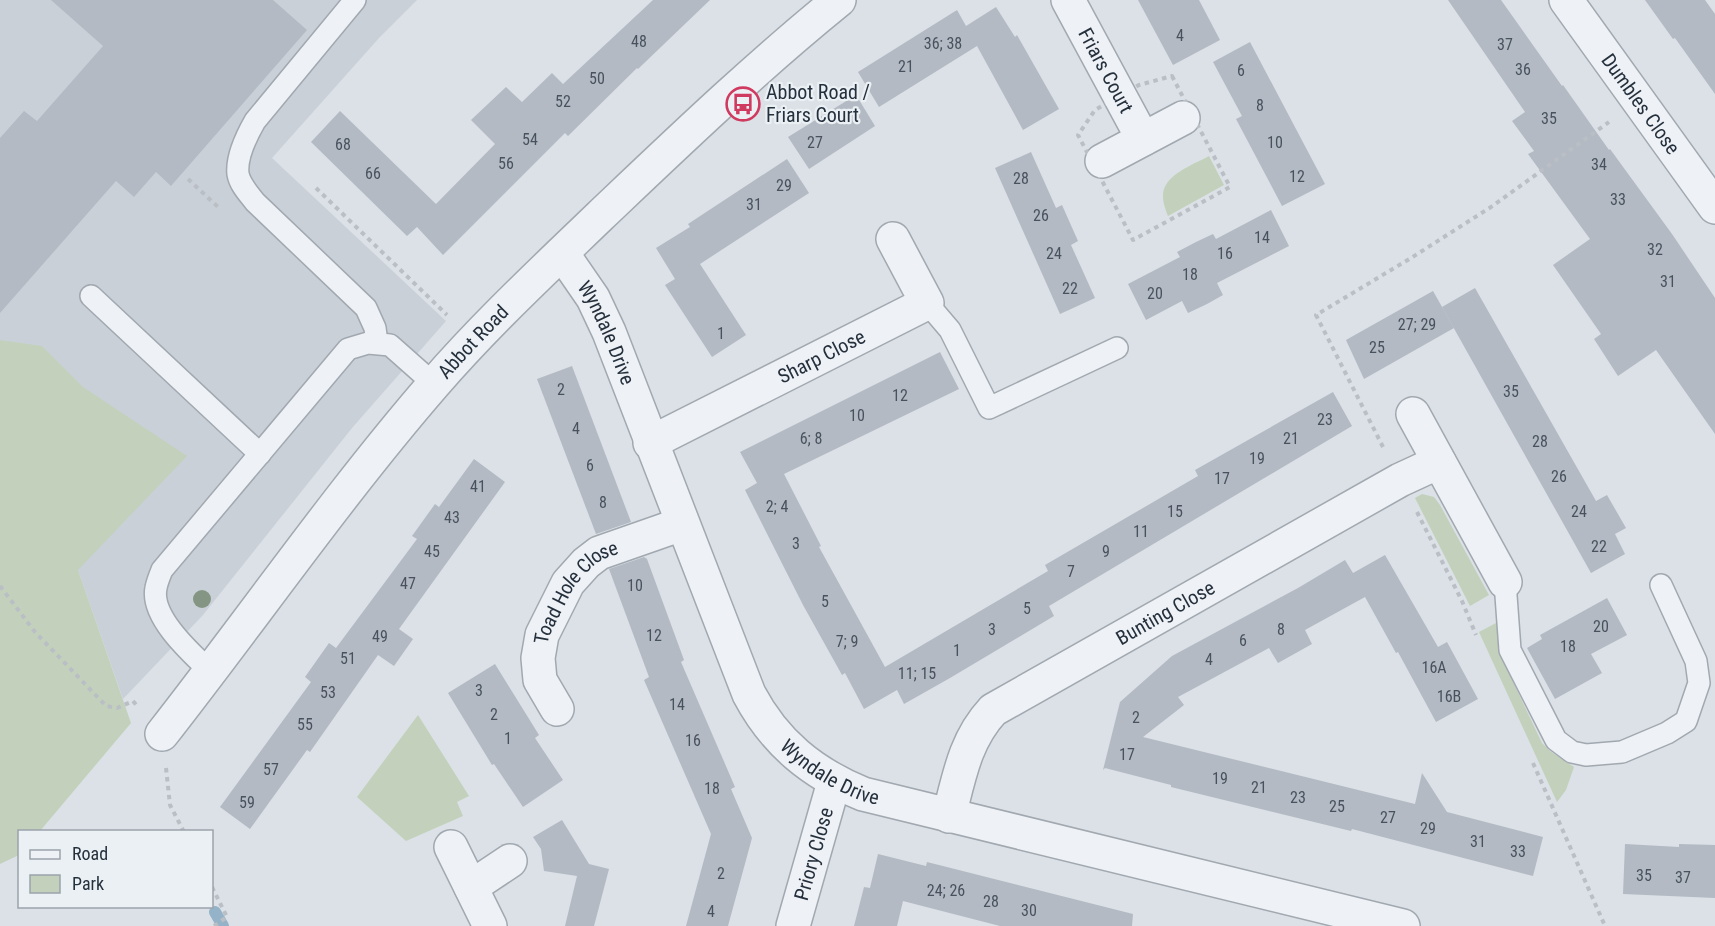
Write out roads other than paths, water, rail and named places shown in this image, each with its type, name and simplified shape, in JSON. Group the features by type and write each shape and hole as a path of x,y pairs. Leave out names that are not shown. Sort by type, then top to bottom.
{"street":[{"name":"Abbot Road","path":"162,734 434,384 562,253 710,110 839,0"},
{"name":"Friars Court","path":"1068,0 1143,139"},
{"name":"Dumbles Close","path":"1566,0 1715,207"},
{"path":"1102,161 1183,118"},
{"path":"893,239 927,303"},
{"name":"Wyndale Drive","path":"562,253 597,307 609,332 749,694 772,733 792,751 834,782 863,794 1403,926"},
{"name":"Sharp Close","path":"650,443 927,303"},
{"path":"1413,414 1505,582"},
{"name":"Bunting Close","path":"949,816 971,740 980,724 993,710 1400,480 1439,462"},
{"name":"Toad Hole Close","path":"557,709 540,680 538,658 542,635 568,583 585,563 599,554 682,524"},
{"name":"Priory Close","path":"793,926 834,782"},
{"path":"451,847 490,926"},
{"path":"471,887 510,861"}],"lane":[{"path":"355,0 255,121 241,154 238,174 243,186 255,202 366,308 375,328 377,343"},
{"path":"91,296 260,454"},
{"path":"927,303 950,330 989,408 1117,348"},
{"path":"211,672 171,633 159,606 155,589 162,570 348,350 368,343 390,345 434,384"},
{"path":"1505,582 1510,650 1556,740 1572,752 1586,755 1622,752 1667,733 1686,721 1699,683 1696,661 1661,585"}],"waterway":[{"path":"215,912 223,926"}],"place":[{"name":"Abbot Road / Friars Court","path":"743,104"}]}
